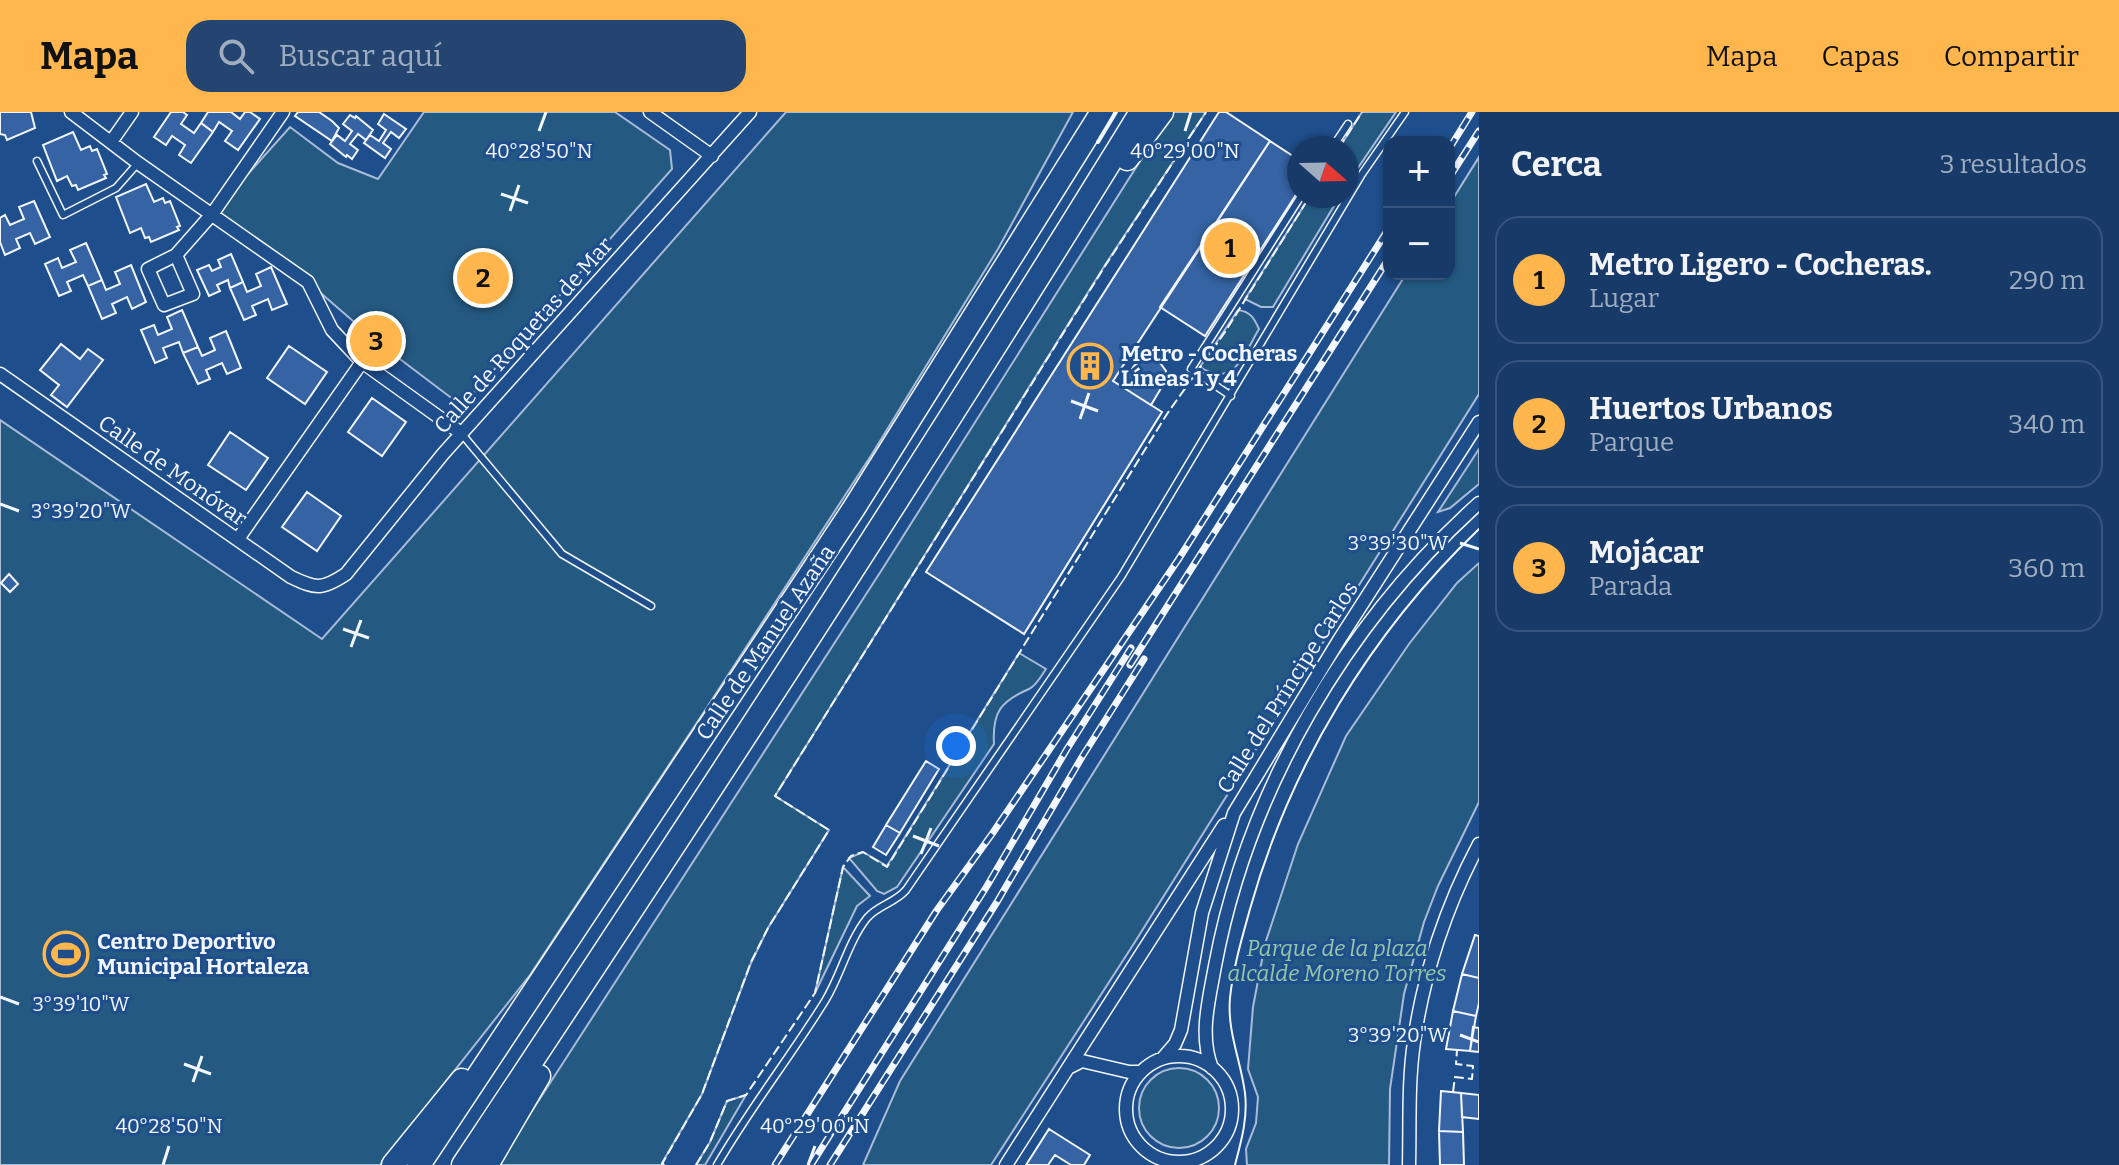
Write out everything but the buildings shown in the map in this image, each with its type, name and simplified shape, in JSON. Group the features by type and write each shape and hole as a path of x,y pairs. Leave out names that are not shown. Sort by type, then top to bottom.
{"highway":[{"path":"1038,216 1084,112"},
{"name":"Calle de Manuel Azaña","path":"419,1165 854,508 1102,112"},
{"name":"Calle de Manuel Azaña","path":"463,1165 672,852 1043,272 1141,112"},
{"path":"1043,272 1162,112"},
{"path":"487,1165 672,852"},
{"path":"393,1165 447,1095 499,1043"}],"street":[{"path":"71,112 308,282 332,330 362,362 461,433"},
{"path":"111,142 132,112"},
{"path":"176,255 213,213 283,112"},
{"path":"650,112 712,156"},
{"name":"Calle de Roquetas de Mar","path":"328,586 346,574 461,433 750,112"},
{"path":"238,539 362,362"},
{"name":"Calle de Monóvar","path":"0,374 291,577 311,586 328,586"},
{"name":"Calle del Príncipe Carlos","path":"1006,1165 1234,813 1347,627 1479,422"},
{"name":"Calle del Príncipe Carlos","path":"1212,1068 1206,1053 1205,1033 1223,926 1255,827 1285,759 1325,687 1361,632 1438,542 1479,503"},
{"name":"Calle del Príncipe Carlos","path":"1163,1058 1175,1044 1181,1030 1202,913 1234,813"},
{"path":"1409,1165 1414,1040 1437,944 1477,853"},
{"path":"1204,1165 1210,1151 1224,1135 1231,1115 1229,1094 1220,1075 1194,1058 1184,1056 1163,1058 1141,1072 1127,1099 1127,1119 1135,1138 1158,1161 1192,1160 1210,1151"},
{"path":"1068,1068 1082,1061 1141,1072"}],"lane":[{"path":"717,1165 827,997 862,926 872,913 895,901 906,890 1121,577 1362,174 1405,112"},
{"path":"1340,136 1348,124"},
{"path":"37,161 63,215 116,188 138,163"},
{"path":"1231,396 1191,369 1293,208"},
{"path":"461,433 562,554 651,606"}],"green space":[{"path":"424,112 615,112 670,150 672,169 462,406 376,341 308,282 213,213 290,127 338,163 378,179"},
{"path":"786,112 1073,112 998,249 872,454 530,975 380,1165 0,1165 0,420 322,639"},
{"path":"1171,112 1206,112 1105,265 775,796 829,830 768,928 751,963 702,1094 662,1163 664,1165 497,1165 883,568"},
{"path":"1362,112 1396,112 1359,166 1359,136 1347,136"},
{"path":"1479,157 1479,394 991,1165 863,1165 900,1081 1402,280 1455,280 1455,195"},
{"path":"1302,208 1333,208 1273,307 1261,307 1245,299"},
{"path":"1238,310 1252,316 1259,329 1243,358 1237,366 1221,374 1200,367"},
{"path":"1479,449 1479,484 1450,508 1438,512"},
{"name":"Parque de la plaza alcalde Moreno Torres","path":"1479,563 1479,802 1438,886 1424,922 1404,994 1390,1089 1389,1165 1247,1165 1246,1149 1256,1123 1258,1097 1248,1069 1253,1007 1265,944 1298,844 1346,736 1409,644 1457,583"},
{"path":"1019,653 1046,669 1034,685 1011,698 1000,709 994,744 897,887 884,894 877,891 849,858 863,852 887,866"},
{"path":"843,867 870,896 857,906 815,993"},
{"path":"1179,1068 1194,1071 1207,1080 1216,1093 1219,1108 1216,1123 1207,1136 1194,1145 1179,1148 1164,1145 1151,1136 1142,1123 1139,1108 1142,1093 1151,1080 1164,1071"},
{"path":"746,1095 705,1165 696,1165 710,1142 727,1101"}],"tram line":[{"path":"1235,1165 1246,1102 1231,1023 1230,998 1241,942 1267,856 1287,804 1339,704 1403,612 1479,529"}],"railway":[{"path":"1455,139 1472,112"},
{"path":"1455,169 1479,131"},
{"path":"775,1165 937,910 1178,560 1383,237"},
{"path":"1130,665 1383,267"},
{"path":"811,1165 987,886 1067,749 1131,648"},
{"path":"830,1165 997,902 1144,659"}],"fence":[{"path":"664,1165 702,1094 751,962 768,928 829,830 775,796 1105,266 1206,112"},
{"path":"1347,136 1362,112"},
{"path":"696,1165 710,1142 727,1101 746,1095 815,993 843,867 851,856 863,852 887,867 1167,414 1225,332 1302,208"},
{"path":"1453,1092 1455,1077 1472,1079 1473,1066 1456,1064 1457,1050"}],"wall":[{"path":"1098,142 1116,112"}],"place":[{"name":"Metro Ligero - Cocheras.","path":"1230,248"},
{"name":"Huertos Urbanos","path":"483,278"},
{"name":"Mojácar","path":"376,341"},
{"name":"Metro - Cocheras Líneas 1 y 4","path":"1090,366"},
{"name":"Centro Deportivo Municipal Hortaleza","path":"66,954"}]}
